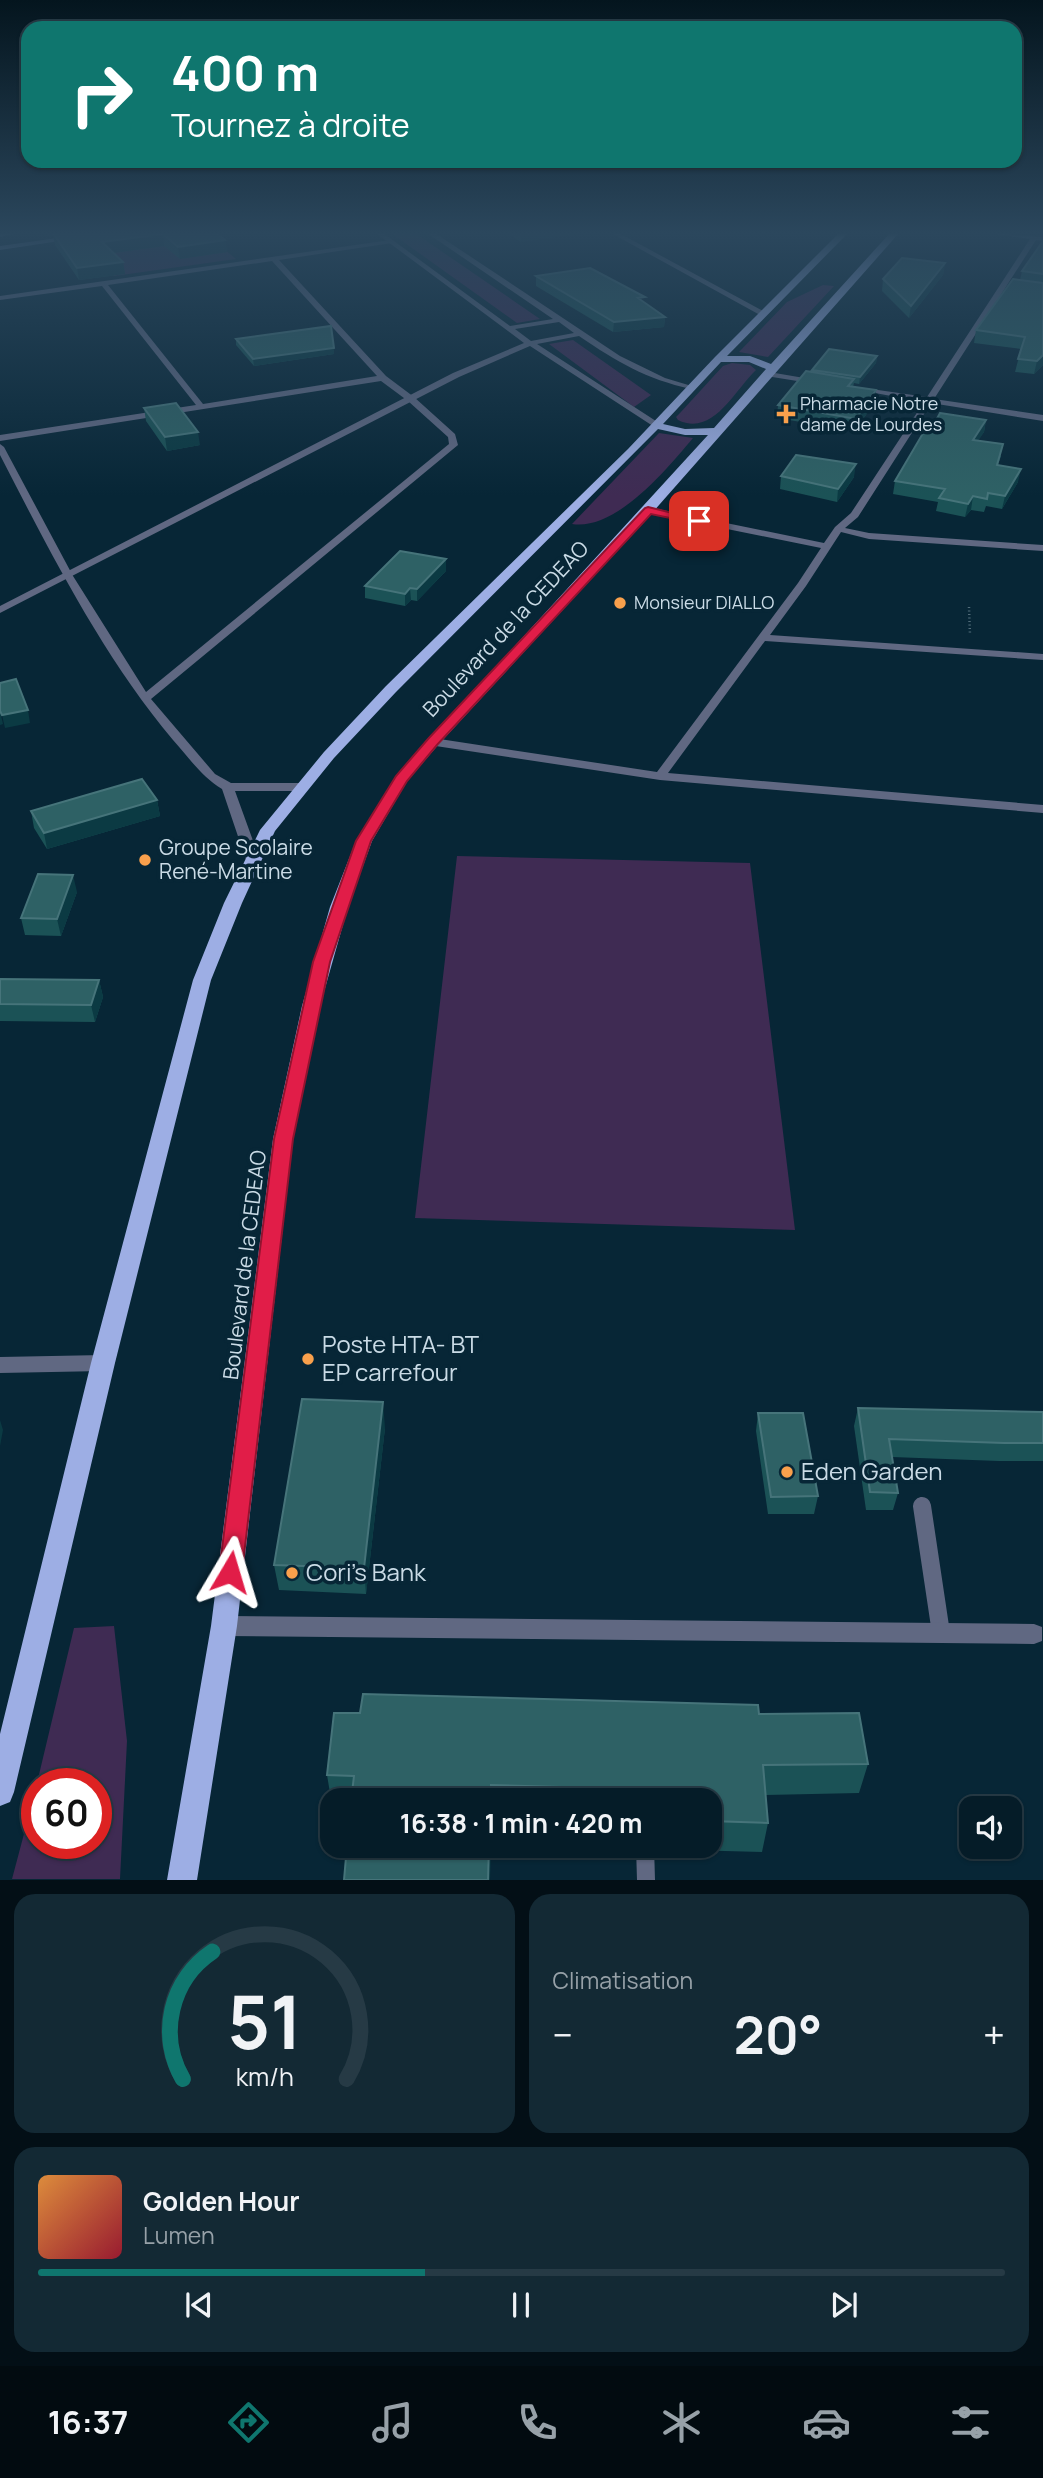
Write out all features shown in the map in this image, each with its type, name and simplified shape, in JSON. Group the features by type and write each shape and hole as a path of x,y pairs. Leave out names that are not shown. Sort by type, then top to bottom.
{"main road":[{"path":"0,1793 103,1363 202,980 268,830 302,787 391,690 756,321"},
{"name":"Boulevard de la CEDEAO","path":"182,1880 224,1626 279,1170 310,1006 339,907 363,841 401,779 433,742 648,510 816,321"},
{"path":"718,359 750,359 771,371"},
{"path":"656,425 685,432 717,431"}],"street":[{"path":"133,321 201,406"},
{"path":"145,699 451,449 454,441 452,436 383,378 331,321"},
{"path":"500,321 656,425"},
{"path":"510,328 555,321"},
{"path":"560,321 645,373 691,387"},
{"path":"660,776 762,638 838,528 855,515 982,321"},
{"path":"0,610 469,369 531,343 579,334"},
{"path":"771,371 823,383"},
{"path":"0,438 383,378"},
{"path":"849,388 1043,418"},
{"path":"0,447 68,576 145,699 211,776 228,787 302,787"},
{"path":"648,510 826,546"},
{"path":"838,528 869,536 1043,548"},
{"path":"762,638 1043,657"},
{"path":"433,742 660,776 1043,809"},
{"path":"228,787 253,860"},
{"path":"0,1365 103,1363"},
{"path":"224,1626 1034,1634"}],"lane":[{"path":"922,1506 941,1633"},
{"path":"645,1858 646,1880"}],"path":[{"path":"969,607 970,653"}],"shaded area":[{"path":"769,321 802,321 768,357 739,352"},
{"path":"573,340 651,395 634,407 549,344"},
{"path":"732,363 750,365 756,370 712,417 690,424 678,420 676,417 723,366"},
{"path":"659,433 693,438 655,481 623,508 589,524 572,524"},
{"path":"457,856 750,863 795,1230 415,1218"},
{"path":"114,1626 127,1741 120,1879 12,1879 21,1845 21,1859 112,1859 112,1768 41,1768 74,1628"}],"building":[{"path":"983,321 1043,321 1043,355 1037,361 1018,359 1025,337 976,330"},
{"path":"331,326 334,348 253,359 236,339"},
{"path":"829,349 877,356 860,377 812,370"},
{"path":"806,371 854,379 848,386 876,390 856,419 778,405"},
{"path":"176,403 198,432 165,437 144,408"},
{"path":"940,413 986,420 973,440 1003,444 997,465 1021,469 1005,496 988,493 987,499 973,496 968,504 939,498 945,489 895,481 929,423 934,424"},
{"path":"796,455 856,464 838,489 781,476"},
{"path":"400,551 446,559 417,589 410,588 405,594 365,586"},
{"path":"16,679 28,710 2,715 0,683"},
{"path":"142,779 157,800 44,833 31,811"},
{"path":"38,874 73,875 57,919 21,918"},
{"path":"0,979 99,980 91,1005 0,1004"},
{"path":"302,1399 383,1402 364,1568 274,1565"},
{"path":"858,1408 1043,1412 1043,1443 889,1439 898,1493 870,1492"},
{"path":"758,1413 803,1413 818,1496 771,1497"},
{"path":"363,1694 758,1705 759,1714 859,1713 868,1764 763,1765 768,1823 722,1821 722,1788 491,1785 491,1788 353,1788 354,1776 327,1775 334,1713 360,1713"},
{"path":"346,1858 489,1858 488,1880 344,1880"}],"place":[{"name":"Pharmacie Notre dame de Lourdes","path":"786,414"},
{"name":"Monsieur DIALLO","path":"620,603"},
{"name":"Groupe Scolaire René-Martine","path":"145,860"},
{"name":"Poste HTA- BT EP carrefour","path":"308,1359"},
{"name":"Eden Garden","path":"787,1472"},
{"name":"Cori's Bank","path":"292,1573"}],"route":[{"path":"230,1572 284,1139 321,962 363,841 401,779 464,706 648,510 699,521"}]}
